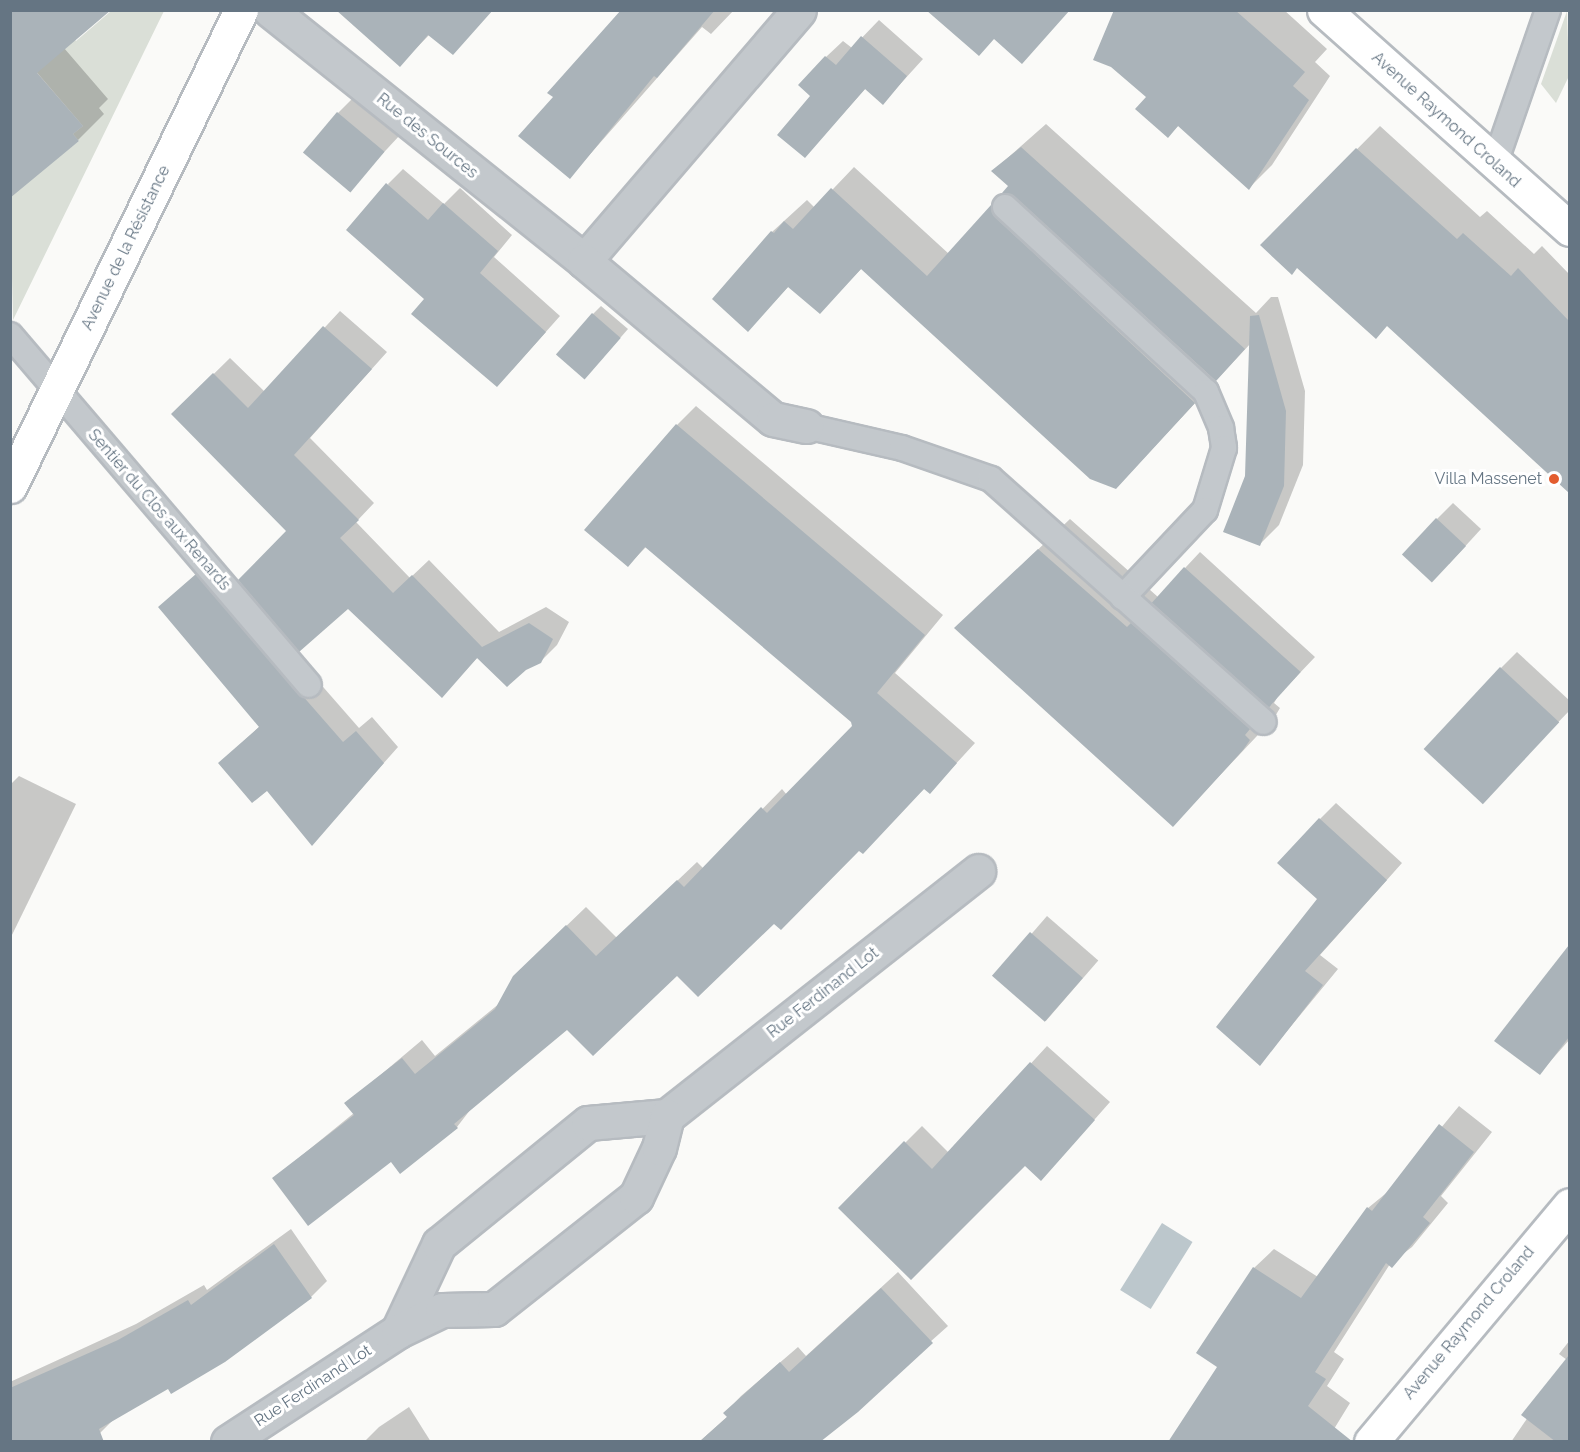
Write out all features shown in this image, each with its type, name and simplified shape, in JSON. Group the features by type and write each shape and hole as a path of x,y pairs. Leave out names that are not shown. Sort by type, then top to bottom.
{"main road":[{"name":"Avenue de la Résistance","path":"10,486 241,10"},
{"name":"Avenue Raymond Croland","path":"1324,10 1569,229"},
{"name":"Avenue Raymond Croland","path":"1371,1442 1569,1206"}],"street":[{"name":"Rue des Sources","path":"270,10 584,261 773,419 806,426"},
{"path":"584,261 799,10"},
{"name":"Rue Ferdinand Lot","path":"228,1442 398,1331 442,1310 494,1309 636,1197 659,1148 667,1116 978,871"},
{"path":"398,1331 439,1244 588,1123 667,1116"}],"lane":[{"path":"1495,163 1548,10"},
{"path":"1005,207 1206,392 1221,428 1224,448 1205,510 1123,597"},
{"name":"Sentier du Clos aux Renards","path":"10,335 309,685"},
{"path":"806,426 902,448 992,479 1264,722"}],"shaded area":[{"path":"111,11 164,11 13,320 10,194 79,141 73,134 83,126 35,70 70,34 76,41"},
{"path":"1567,11 1569,76 1556,103 1541,84"},
{"path":"1162,1223 1193,1242 1151,1309 1120,1290"}],"building":[{"path":"10,10 111,10 37,73 83,126 73,134 79,141 10,198"},
{"path":"336,10 493,10 453,55 428,35 400,67"},
{"path":"621,10 715,10 657,78 654,76 570,179 518,136 553,97 547,93"},
{"path":"926,10 1070,10 1022,64 994,39 979,56"},
{"path":"1114,10 1235,10 1305,72 1293,86 1309,100 1249,190 1178,126 1168,138 1135,109 1146,97 1111,67 1093,60"},
{"path":"861,36 907,76 883,105 865,89 805,158 777,135 810,96 798,85 825,56 836,65"},
{"path":"337,112 384,152 350,192 303,153"},
{"path":"1021,147 1245,349 1216,381 1015,197 1002,193 1008,186 991,171"},
{"path":"1356,148 1457,239 1463,233 1511,276 1518,268 1569,321 1569,493 1387,326 1376,339 1297,268 1292,275 1260,245"},
{"path":"386,183 428,220 443,203 498,251 480,273 546,332 497,387 411,314 424,299 346,230"},
{"path":"831,188 927,276 991,205 995,217 1195,403 1116,489 1090,479 861,269 820,314 788,287 748,332 712,299 771,231 774,233 784,221 793,229"},
{"path":"592,313 621,338 585,379 556,355"},
{"path":"1259,315 1286,411 1284,486 1260,546 1223,532 1245,476 1250,316"},
{"path":"323,326 372,369 294,455 359,520 340,538 393,593 412,575 482,647 529,623 553,639 541,663 526,670 507,687 477,658 442,698 348,609 299,652 238,580 286,531 171,414 213,373 248,408"},
{"path":"676,424 925,635 877,693 957,763 930,794 924,789 863,854 859,851 781,930 774,924 698,997 677,976 593,1056 567,1030 454,1124 458,1128 400,1174 391,1162 308,1226 272,1178 354,1115 344,1103 402,1058 415,1074 495,1009 513,976 566,925 596,956 677,880 684,887 761,807 767,813 852,726 851,722 645,547 628,567 584,530"},
{"path":"1436,518 1466,546 1432,583 1402,555"},
{"path":"1038,549 1127,627 1131,623 1250,729 1245,735 1250,740 1243,750 1173,827 954,628"},
{"path":"1184,567 1301,672 1269,708 1152,603"},
{"path":"196,574 343,742 356,731 384,763 312,846 267,791 252,803 218,763 259,727 158,607"},
{"path":"1500,667 1559,722 1483,804 1424,749"},
{"path":"1319,818 1387,880 1305,971 1323,985 1260,1066 1216,1027 1317,899 1277,863"},
{"path":"1030,932 1083,978 1045,1022 992,976"},
{"path":"1569,945 1569,1037 1540,1075 1494,1041"},
{"path":"1030,1062 1095,1120 1041,1181 1025,1166 911,1280 838,1208 904,1141 932,1169"},
{"path":"1439,1124 1474,1152 1423,1217 1430,1223 1392,1268 1386,1263 1315,1372 1326,1379 1308,1406 1353,1442 1168,1442 1217,1367 1196,1353 1253,1267 1301,1298 1367,1207 1372,1211"},
{"path":"274,1244 312,1298 225,1362 171,1394 168,1389 99,1429 104,1442 10,1442 10,1388 118,1340 188,1300 191,1305"},
{"path":"881,1288 933,1343 858,1412 820,1442 699,1442 727,1417 723,1413 780,1362 789,1372"},
{"path":"1569,1355 1569,1442 1556,1442 1521,1415"}],"place":[{"name":"Villa Massenet","path":"1554,479"}]}
